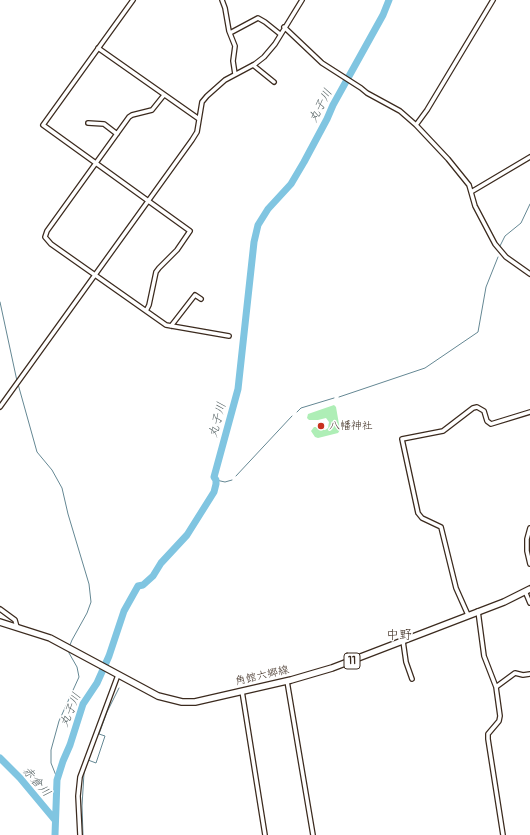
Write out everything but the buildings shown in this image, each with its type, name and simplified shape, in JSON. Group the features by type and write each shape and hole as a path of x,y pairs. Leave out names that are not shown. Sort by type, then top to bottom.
{"main road":[{"name":"角館六郷線","path":"0,622 50,638 158,696 182,702 195,702 332,668 504,602 528,590"}],"street":[{"path":"133,0 43,125 190,231 177,250 156,272 149,305 146,311"},
{"path":"222,0 230,33 235,46 233,61 235,74"},
{"path":"0,407 192,140 196,132 202,102 225,80 253,65 264,57 302,0"},
{"path":"416,125 427,110 493,0"},
{"path":"230,33 258,18 280,34"},
{"path":"284,27 322,63 367,93 400,111 416,125 462,176 472,192 475,206 495,244 506,257 530,274"},
{"path":"98,48 199,119"},
{"path":"253,65 274,82"},
{"path":"164,95 152,110 132,115 46,234 46,240 166,325 229,336"},
{"path":"88,123 104,124 117,134"},
{"path":"472,192 530,157"},
{"path":"171,326 195,295 201,299"},
{"path":"468,615 456,588 441,528 422,518 418,513 402,439 443,431 473,408 477,407 484,411 487,421 491,424 530,412"},
{"path":"530,528 527,539 527,552 530,564"},
{"path":"528,590 530,603"},
{"path":"0,609 15,620 17,627"},
{"path":"478,611 484,656 496,687 500,716 499,721 488,734 488,739 503,835"},
{"path":"403,641 406,662 412,679"},
{"path":"496,687 515,673 523,675 530,674"},
{"path":"80,835 78,796 80,776 118,675"},
{"path":"287,680 313,835"},
{"path":"242,691 265,835"}],"green space":[{"path":"334,405 336,407 340,430 338,433 318,438 315,437 311,431 314,427 319,430 325,430 328,428 329,422 326,418 309,420 307,418 308,414"}],"waterway":[{"name":"丸子川","path":"55,835 57,780 83,704 97,683 109,656 124,611 138,586 143,585 153,576 161,563 187,535 214,492 216,484 214,477 238,389 254,242 258,225 268,209 291,184 304,162 333,105 383,15 389,0"},
{"path":"500,246 505,236 521,223 530,204"},
{"path":"339,397 425,368 478,332 486,287 498,257"},
{"path":"0,302 17,381"},
{"path":"18,384 37,452 52,470 62,488 68,514 89,584 91,602 87,613 70,645"},
{"path":"297,412 301,408 334,398"},
{"path":"236,476 292,416"},
{"path":"216,480 225,482 232,480"},
{"path":"57,778 51,763 51,750 59,721 79,677 77,667 69,653 69,650"},
{"path":"83,835 82,806 84,773 88,760 96,763 105,736 99,734 107,712 119,688"},
{"name":"赤倉川","path":"0,758 20,778 55,820"}],"place":[{"name":"八幡神社","path":"321,426"}],"district":[{"name":"中野","path":"399,636"}]}
